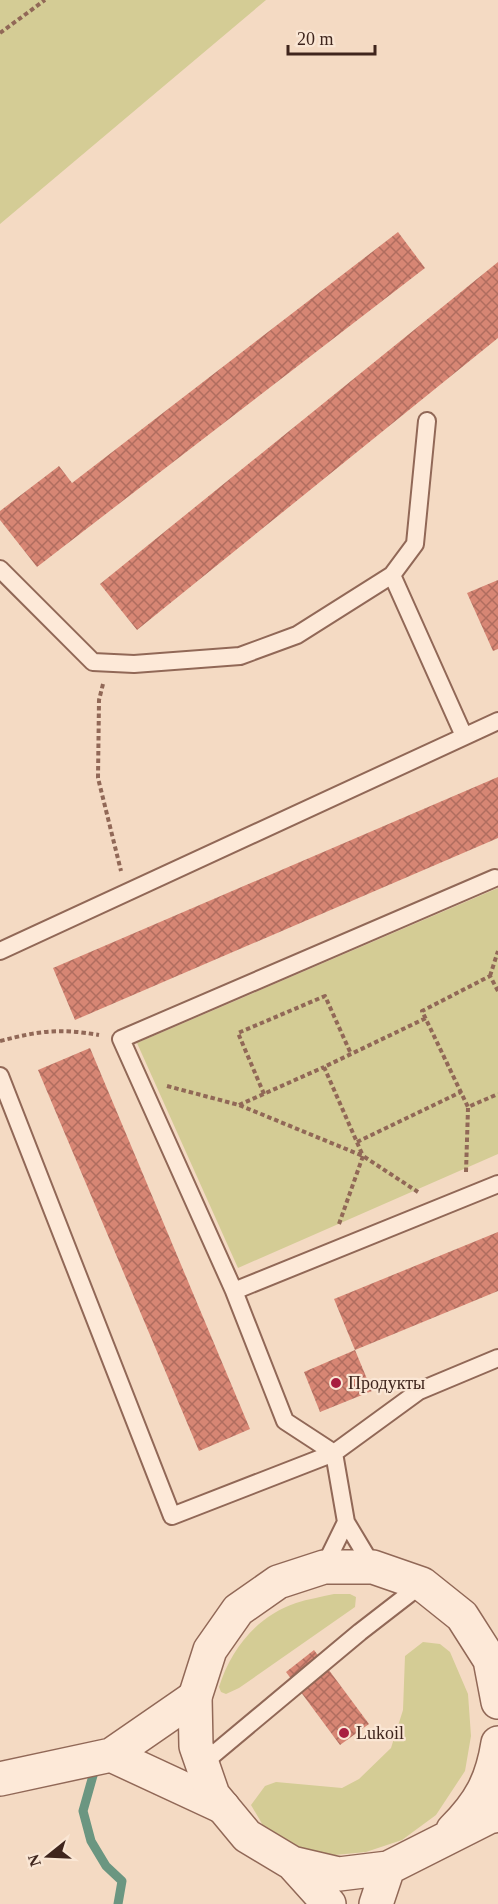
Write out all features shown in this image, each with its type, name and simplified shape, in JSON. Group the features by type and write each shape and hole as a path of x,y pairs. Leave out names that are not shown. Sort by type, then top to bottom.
{"street":[{"path":"329,1904 292,1863 247,1836 213,1795 196,1746 195,1697 210,1650 238,1610 278,1582 324,1567 373,1567 422,1584 462,1616 494,1658 498,1702"},
{"path":"0,1779 111,1755 195,1697"},
{"path":"439,1844 472,1810 494,1769 498,1743"},
{"path":"111,1755 223,1807"},
{"path":"292,1863 339,1874 388,1868 489,1817 498,1815"},
{"path":"376,1904 388,1868"}],"lane":[{"path":"0,569 93,662 134,664 240,656 297,634 392,575 415,544 427,421"},
{"path":"392,575 464,736"},
{"path":"0,951 498,721"},
{"path":"373,1567 346,1522 334,1453 285,1421 234,1291 121,1039 495,878"},
{"path":"0,1076 172,1516 334,1453 419,1390 498,1358"},
{"path":"234,1291 498,1184"},
{"path":"324,1567 346,1522"},
{"path":"202,1764 360,1632 422,1584"}],"path":[{"path":"0,33 45,0"},
{"path":"108,663 99,700 98,778 127,893"},
{"path":"466,1197 468,1107 422,1011 490,976 498,951"},
{"path":"490,976 498,991"},
{"path":"264,1094 238,1033 325,996 351,1054"},
{"path":"239,1105 426,1018"},
{"path":"0,1041 36,1032 71,1030 121,1039"},
{"path":"324,1067 363,1156 329,1252"},
{"path":"139,1079 239,1105 363,1156 441,1207"},
{"path":"357,1142 461,1092"},
{"path":"468,1107 498,1094"}],"shaded area":[{"path":"0,0 266,0 0,224"},
{"path":"498,888 498,1154 238,1268 137,1043"},
{"path":"334,1594 350,1594 356,1597 355,1607 239,1688 226,1694 221,1692 219,1687 224,1673 238,1647 258,1625 269,1616 296,1603"},
{"path":"423,1642 440,1644 450,1652 468,1694 471,1736 465,1771 436,1815 402,1840 366,1852 335,1855 308,1852 268,1834 251,1805 265,1786 276,1782 342,1788 359,1779 391,1748 403,1710 405,1656"}],"building":[{"path":"398,232 425,268 37,567 0,520 0,511 59,466 72,483"},
{"path":"498,262 498,338 137,630 100,584"},
{"path":"498,580 498,649 493,651 467,593"},
{"path":"498,777 498,838 75,1020 53,968"},
{"path":"90,1048 250,1429 199,1451 38,1070"},
{"path":"498,1232 498,1291 355,1350 334,1299"},
{"path":"355,1350 372,1391 320,1412 304,1372"},
{"path":"314,1650 369,1724 340,1745 286,1672"}],"waterway":[{"path":"94,1772 83,1811 91,1841 106,1866 122,1881 118,1904"}],"place":[{"name":"Продукты","path":"336,1383"},
{"name":"Lukoil","path":"344,1733"}]}
